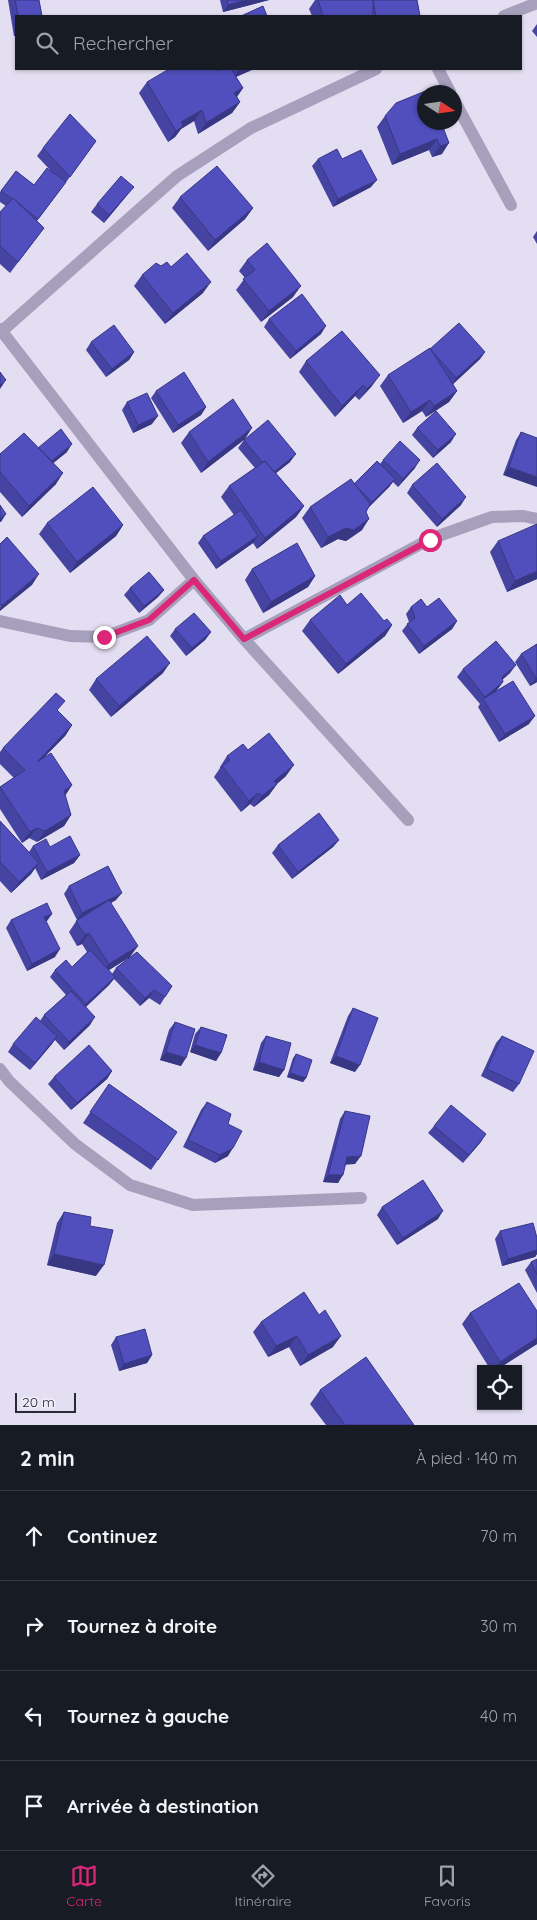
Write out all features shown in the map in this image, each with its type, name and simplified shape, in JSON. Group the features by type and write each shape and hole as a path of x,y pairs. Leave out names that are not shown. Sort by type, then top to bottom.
{"street":[{"path":"507,15 537,3"},
{"path":"374,70 251,128 177,176 1,330 194,580 244,639 408,820"},
{"path":"439,70 446,85"},
{"path":"462,115 511,205"},
{"path":"244,639 430,540 492,517 523,516 537,519"},
{"path":"0,621 70,636 104,637 149,620 194,580"},
{"path":"0,1069 9,1081 75,1144 130,1185 193,1205 361,1198"}],"building":[{"path":"15,0 39,0 42,15 18,15"},
{"path":"227,0 246,0 228,5"},
{"path":"318,0 373,0 373,15 323,15"},
{"path":"373,0 417,0 420,15 376,15"},
{"path":"263,6 267,15 243,15"},
{"path":"167,70 232,70 243,88 234,93 240,102 206,123 202,110 181,122 183,126 176,131 147,82"},
{"path":"417,94 417,130 444,130 449,143 440,146 437,139 400,154 385,116 396,103"},
{"path":"70,114 96,141 70,177 43,148"},
{"path":"337,149 342,159 361,150 377,180 338,199 318,159"},
{"path":"217,166 253,208 215,240 180,197"},
{"path":"47,168 66,182 38,219 13,198 1,191 16,171 34,185"},
{"path":"121,176 134,187 109,215 97,204"},
{"path":"13,198 44,228 18,262 0,246 0,212"},
{"path":"267,243 301,286 269,311 243,279 255,270 247,260"},
{"path":"187,253 211,282 173,313 142,275 156,263 161,266 167,262 171,267"},
{"path":"302,294 326,326 296,351 269,319"},
{"path":"459,323 485,352 456,378 430,349"},
{"path":"114,325 134,352 112,369 91,342"},
{"path":"342,331 380,375 367,389 363,385 342,406 306,361"},
{"path":"430,348 457,391 434,406 430,400 411,412 388,375"},
{"path":"0,372 6,380 0,385"},
{"path":"184,372 206,407 178,425 156,391"},
{"path":"147,393 158,416 138,425 127,402"},
{"path":"233,399 252,428 208,462 189,432"},
{"path":"436,411 456,434 438,450 417,428"},
{"path":"268,420 296,454 274,472 265,461 262,462 244,440"},
{"path":"61,429 72,444 52,461 38,448"},
{"path":"521,432 537,438 537,477 509,467"},
{"path":"24,433 63,473 29,506 0,472 0,454"},
{"path":"400,441 420,460 403,479 383,460"},
{"path":"265,461 304,506 265,538 229,486"},
{"path":"377,461 395,479 372,502 354,484"},
{"path":"437,463 466,497 442,519 412,485"},
{"path":"351,479 370,504 366,512 369,519 354,530 346,528 328,537 310,507"},
{"path":"93,487 123,525 77,562 47,523"},
{"path":"0,505 6,514 0,518"},
{"path":"241,510 258,536 221,561 203,536"},
{"path":"537,524 537,571 515,581 498,541"},
{"path":"7,537 39,574 1,606 0,544"},
{"path":"297,543 315,576 271,602 252,569"},
{"path":"149,572 164,590 144,606 130,588"},
{"path":"361,593 384,621 387,619 392,625 346,664 310,620 340,595 347,605"},
{"path":"439,598 457,621 424,646 407,624 415,618 411,607 421,599 427,607"},
{"path":"194,613 211,632 192,648 175,629"},
{"path":"147,636 170,663 119,706 96,679"},
{"path":"496,641 516,665 502,677 503,682 485,697 463,669"},
{"path":"537,644 537,678 536,678 521,654"},
{"path":"513,681 535,716 505,734 483,699"},
{"path":"56,693 65,701 57,710 72,725 37,762 51,753 72,785 64,791 71,815 45,831 37,828 30,832 0,787 25,770 3,748"},
{"path":"269,733 294,765 274,781 277,784 262,796 258,793 249,801 222,766 230,760 227,756 243,744 248,750"},
{"path":"319,813 339,840 298,872 278,845"},
{"path":"0,821 39,863 19,882 0,862"},
{"path":"70,836 80,855 47,872 33,846 46,839 50,847"},
{"path":"108,866 122,893 82,913 69,886"},
{"path":"109,900 138,946 109,964 89,933 85,935 76,921"},
{"path":"47,903 52,914 44,917 60,949 32,964 11,920"},
{"path":"90,950 115,977 86,1004 55,970 66,960 72,967"},
{"path":"137,952 172,986 165,997 154,990 145,998 116,968"},
{"path":"71,991 95,1017 69,1042 44,1015"},
{"path":"353,1008 378,1018 360,1065 336,1056"},
{"path":"36,1017 57,1036 35,1063 13,1044"},
{"path":"175,1022 195,1029 186,1058 166,1052"},
{"path":"201,1027 227,1035 221,1053 195,1045"},
{"path":"266,1036 291,1043 284,1070 259,1062"},
{"path":"502,1036 534,1051 519,1084 487,1069"},
{"path":"89,1045 112,1071 77,1103 54,1077"},
{"path":"296,1054 312,1060 306,1078 290,1073"},
{"path":"109,1084 177,1132 158,1160 90,1112"},
{"path":"207,1102 231,1114 228,1124 242,1131 233,1148 220,1155 188,1140"},
{"path":"451,1105 486,1134 469,1155 434,1126"},
{"path":"345,1111 370,1116 361,1156 347,1157 343,1175 328,1175"},
{"path":"423,1180 443,1211 403,1238 382,1207"},
{"path":"64,1212 91,1217 90,1226 113,1230 104,1265 54,1254"},
{"path":"533,1223 537,1238 537,1250 508,1259 500,1231"},
{"path":"537,1259 537,1275 531,1262"},
{"path":"519,1283 537,1311 537,1338 500,1362 470,1313"},
{"path":"304,1292 319,1315 325,1310 341,1336 308,1355 297,1336 276,1346 261,1322"},
{"path":"145,1329 152,1355 124,1364 116,1337"},
{"path":"366,1357 414,1425 345,1425 320,1390"}],"route":[{"path":"104,637 149,620 194,580 244,639 430,540"}]}
